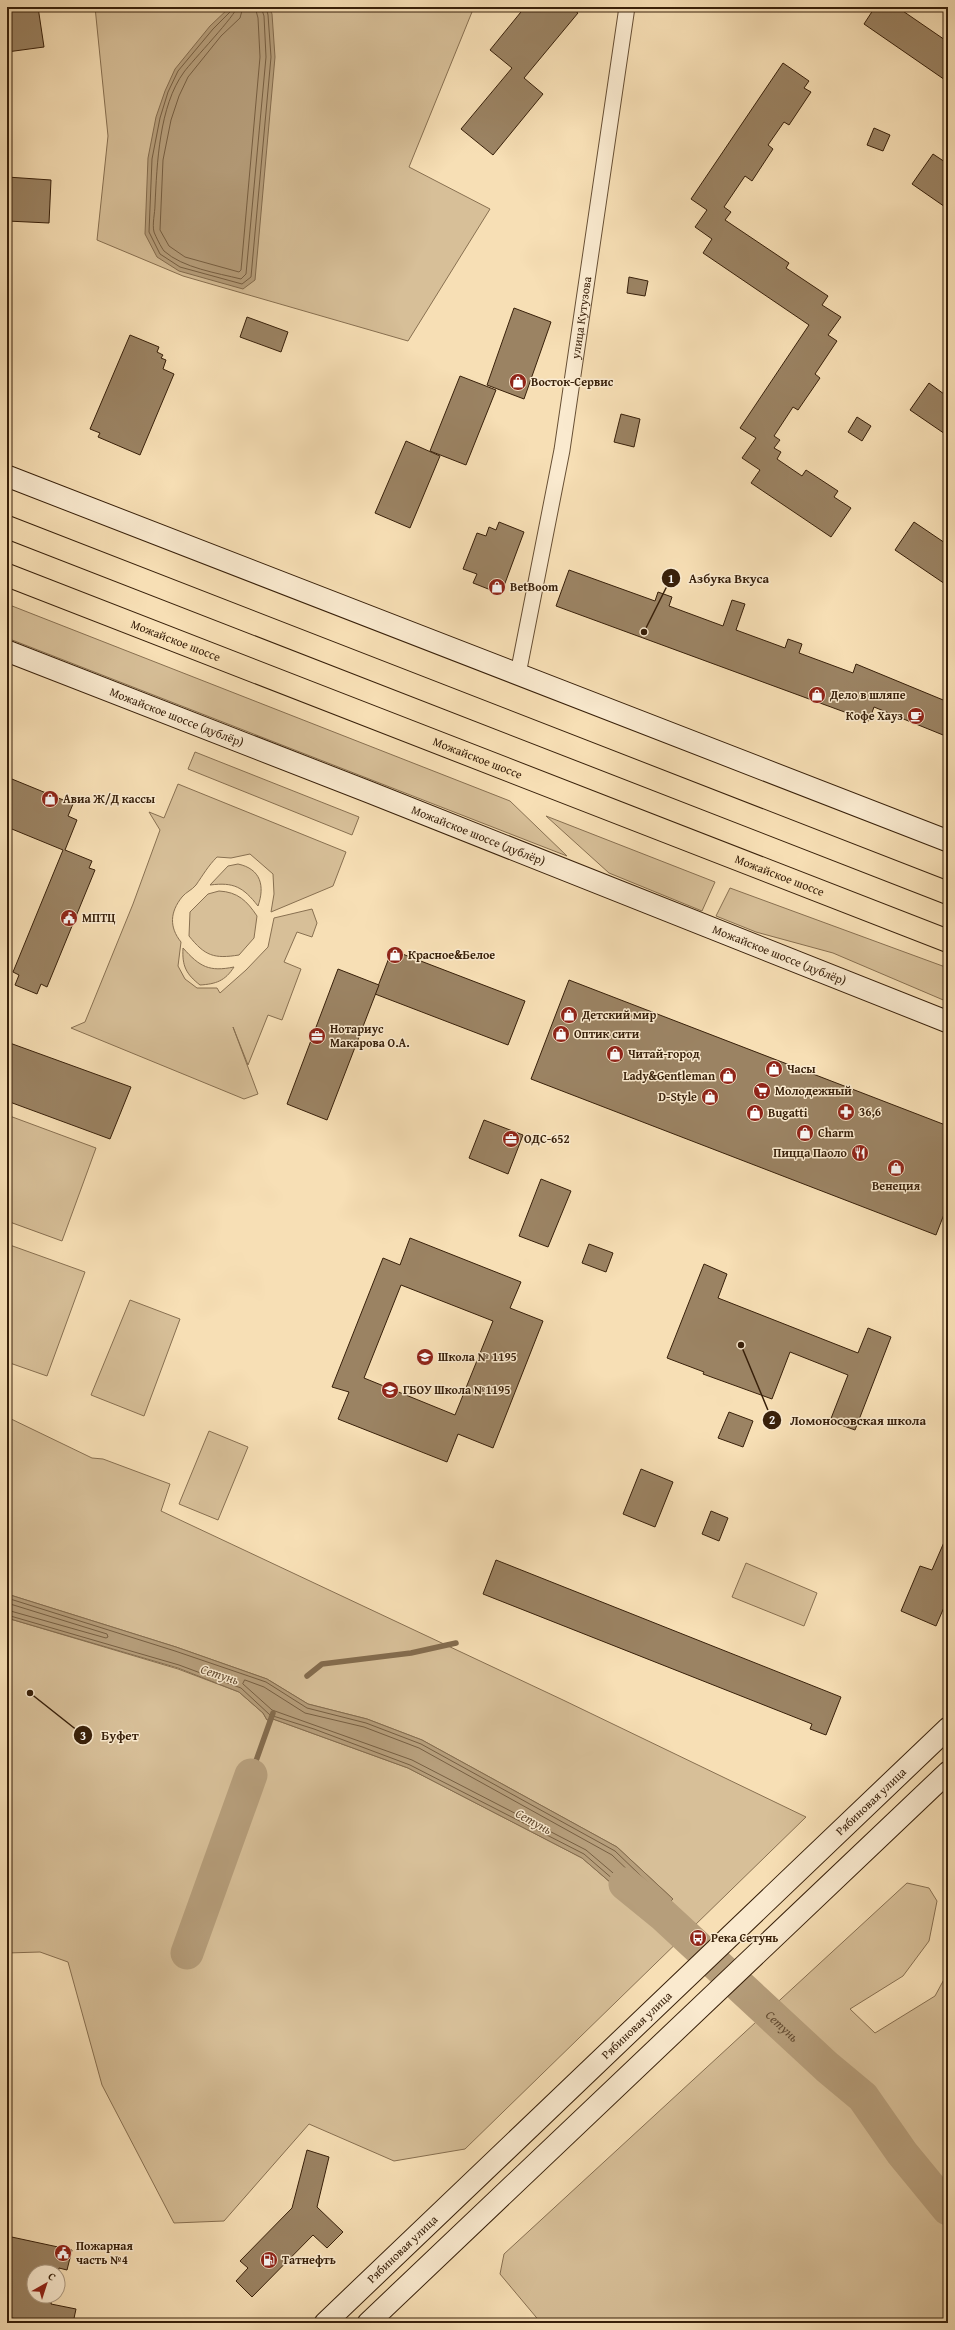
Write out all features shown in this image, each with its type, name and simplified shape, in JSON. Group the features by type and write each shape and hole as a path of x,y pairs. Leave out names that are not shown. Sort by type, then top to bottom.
{"main road":[{"path":"7,476 948,841"},
{"path":"7,527 948,893"},
{"name":"Можайское шоссе","path":"7,575 948,941"},
{"name":"Можайское шоссе (дублёр)","path":"7,651 368,792 948,1022"},
{"name":"Рябиновая улица","path":"325,2323 948,1728"},
{"path":"368,2323 948,1772"}],"street":[{"name":"улица Кутузова","path":"518,674 562,450 627,7"}],"shaded area":[{"path":"95,7 474,7 409,167 490,209 408,341 183,276 97,240 108,136"},
{"path":"7,604 510,801 567,856 7,638"},
{"path":"195,752 359,817 352,835 188,769"},
{"path":"178,784 346,852 333,886 271,912 274,894 273,874 250,854 231,858 217,857 196,885 182,897 175,908 172,920 174,931 181,942 178,966 185,979 197,988 217,988 220,993 246,970 268,947 274,918 312,909 317,923 312,937 297,932 284,962 301,969 282,1020 268,1015 248,1065 233,1027 258,1094 244,1099 71,1028 85,1022 133,904 160,830 149,812 164,818"},
{"path":"546,816 715,882 702,911 609,873"},
{"path":"238,864 246,866 252,870 259,879 261,892 258,906 248,894 237,887 226,884 210,885 228,866"},
{"path":"730,888 948,968 948,1002 833,953 756,932 716,916"},
{"path":"219,891 237,895 250,906 257,916 254,938 239,955 223,957 205,952 189,936 190,912 208,894"},
{"path":"183,948 200,964 218,969 234,967 224,979 211,984 200,985 191,977 184,965"},
{"path":"7,1115 96,1148 62,1241 7,1221"},
{"path":"7,1244 85,1272 47,1376 7,1362"},
{"path":"130,1300 180,1319 144,1416 91,1395"},
{"path":"7,1417 92,1458 103,1459 170,1484 161,1511 563,1700 806,1817 465,2149 394,2161 309,2124 224,2221 174,2223 102,2085 68,1962 40,1952 7,1953 7,1618 178,1669 239,1692 263,1713 267,1720 273,1719 408,1768 582,1858 653,1919 673,1899 617,1847 422,1740 367,1719 308,1704 267,1679 176,1647 7,1594"},
{"path":"209,1431 248,1447 218,1520 179,1504"},
{"path":"746,1563 817,1593 804,1626 732,1597"},
{"path":"907,1883 929,1888 937,1901 929,1941 903,1976 850,2009 875,2033 935,1996 948,1972 948,2323 541,2323 500,2274 504,2254"}],"water":[{"path":"230,7 269,7 272,14 275,57 255,280 243,289 179,271 157,257 145,234 148,158 156,117 165,91 175,69 210,26"},
{"path":"7,1594 176,1647 267,1679 308,1704 367,1719 422,1740 617,1847 673,1899 653,1919 582,1858 408,1768 273,1719 267,1720 263,1713 239,1692 178,1668 7,1618"}],"building":[{"path":"7,7 38,7 44,47 7,52"},
{"path":"525,7 570,7 578,13 524,78 543,94 493,155 461,129 512,68 490,50"},
{"path":"875,7 897,7 948,42 948,82 864,24"},
{"path":"783,63 809,81 804,88 811,92 789,125 784,122 768,145 773,149 752,181 745,176 724,207 731,212 725,220 789,263 786,268 828,296 822,305 841,317 828,335 837,341 815,374 820,378 798,410 793,407 774,436 780,440 774,448 781,452 777,459 802,476 806,470 838,491 834,497 851,508 831,537 751,483 760,470 742,458 756,438 740,428 809,325 703,253 712,239 695,227 707,210 691,199"},
{"path":"874,128 890,135 883,151 867,145"},
{"path":"933,154 948,164 948,209 912,184"},
{"path":"7,177 51,180 49,223 7,221"},
{"path":"629,277 648,281 645,296 627,293"},
{"path":"514,308 551,322 524,399 487,385"},
{"path":"247,317 288,332 281,352 240,337"},
{"path":"130,335 159,347 157,352 163,355 161,358 166,360 163,369 174,374 140,455 98,437 100,433 90,429"},
{"path":"460,376 496,390 466,465 430,451"},
{"path":"929,383 948,397 948,436 910,410"},
{"path":"621,414 640,419 634,447 614,442"},
{"path":"857,417 871,426 862,441 848,432"},
{"path":"406,441 440,456 410,528 375,513"},
{"path":"499,522 524,532 501,594 473,583 477,574 463,569 477,533 486,536 489,527 496,530"},
{"path":"914,522 948,545 948,586 895,550"},
{"path":"569,570 655,601 658,592 672,597 669,606 723,626 732,600 745,604 736,630 785,648 788,639 802,644 799,653 853,673 856,664 948,702 948,737 874,707 869,721 556,606"},
{"path":"7,777 73,804 68,816 77,820 65,850 92,861 89,868 95,870 47,987 41,984 37,994 15,985 19,975 13,972 63,850 7,827"},
{"path":"392,950 525,1001 508,1045 375,994"},
{"path":"338,969 379,985 327,1120 287,1104"},
{"name":"Молодежный","path":"569,980 948,1126 948,1204 936,1235 531,1079"},
{"path":"7,1042 131,1087 110,1139 7,1101"},
{"path":"484,1120 523,1135 508,1174 469,1158"},
{"path":"541,1179 571,1191 548,1247 519,1236"},
{"path":"410,1238 521,1282 510,1308 543,1321 493,1448 458,1434 447,1462 338,1419 349,1392 332,1387 383,1258 400,1265","holes":["401,1285 493,1321 455,1415 364,1378"]},
{"path":"589,1244 613,1253 606,1272 582,1263"},
{"path":"704,1264 727,1274 718,1298 858,1353 868,1328 891,1337 855,1430 830,1421 848,1375 790,1352 772,1399 703,1374 704,1372 667,1358"},
{"path":"729,1412 753,1421 743,1447 718,1438"},
{"path":"641,1469 673,1482 655,1527 623,1514"},
{"path":"711,1511 728,1518 719,1541 702,1534"},
{"path":"948,1533 948,1598 936,1626 901,1611 920,1566 932,1570"},
{"path":"496,1560 841,1697 826,1735 810,1729 812,1724 483,1594"},
{"path":"307,2150 329,2157 317,2207 343,2232 327,2248 313,2235 252,2297 236,2281 248,2268 240,2261 292,2208"},
{"path":"7,2236 72,2250 67,2270 66,2264 26,2264 26,2304 51,2304 76,2309 73,2323 36,2323 7,2317"}],"waterway":[{"path":"307,1676 322,1664 411,1653 456,1643"},
{"path":"251,1775 273,1713"},
{"path":"187,1953 251,1775"},
{"name":"Сетунь","path":"625,1884 663,1915 827,2067 863,2097 902,2153 948,2209"}],"place":[{"name":"Восток-Сервис","path":"518,382"},
{"name":"BetBoom","path":"497,587"},
{"name":"Азбука Вкуса","path":"644,632"},
{"name":"Дело в шляпе","path":"817,695"},
{"name":"Кофе Хауз","path":"916,716"},
{"name":"Авиа Ж/Д кассы","path":"50,799"},
{"name":"МПТЦ","path":"69,918"},
{"name":"Красное&Белое","path":"395,955"},
{"name":"Детский мир","path":"569,1015"},
{"name":"Оптик сити","path":"561,1034"},
{"name":"Нотариус Макарова О.А.","path":"317,1036"},
{"name":"Читай-город","path":"615,1054"},
{"name":"Часы","path":"774,1069"},
{"name":"Lady&Gentleman","path":"728,1076"},
{"name":"Молодежный","path":"762,1091"},
{"name":"D-Style","path":"710,1097"},
{"name":"36,6","path":"846,1112"},
{"name":"Bugatti","path":"755,1113"},
{"name":"Charm","path":"805,1133"},
{"name":"ОДС-652","path":"511,1139"},
{"name":"Пицца Паоло","path":"860,1153"},
{"name":"Венеция","path":"896,1168"},
{"name":"Ломоносовская школа","path":"741,1345"},
{"name":"Школа № 1195","path":"425,1357"},
{"name":"ГБОУ Школа №1195","path":"390,1390"},
{"name":"Буфет","path":"30,1693"},
{"name":"Река Сетунь","path":"698,1938"},
{"name":"Пожарная часть №4","path":"63,2253"},
{"name":"Татнефть","path":"269,2260"}]}
